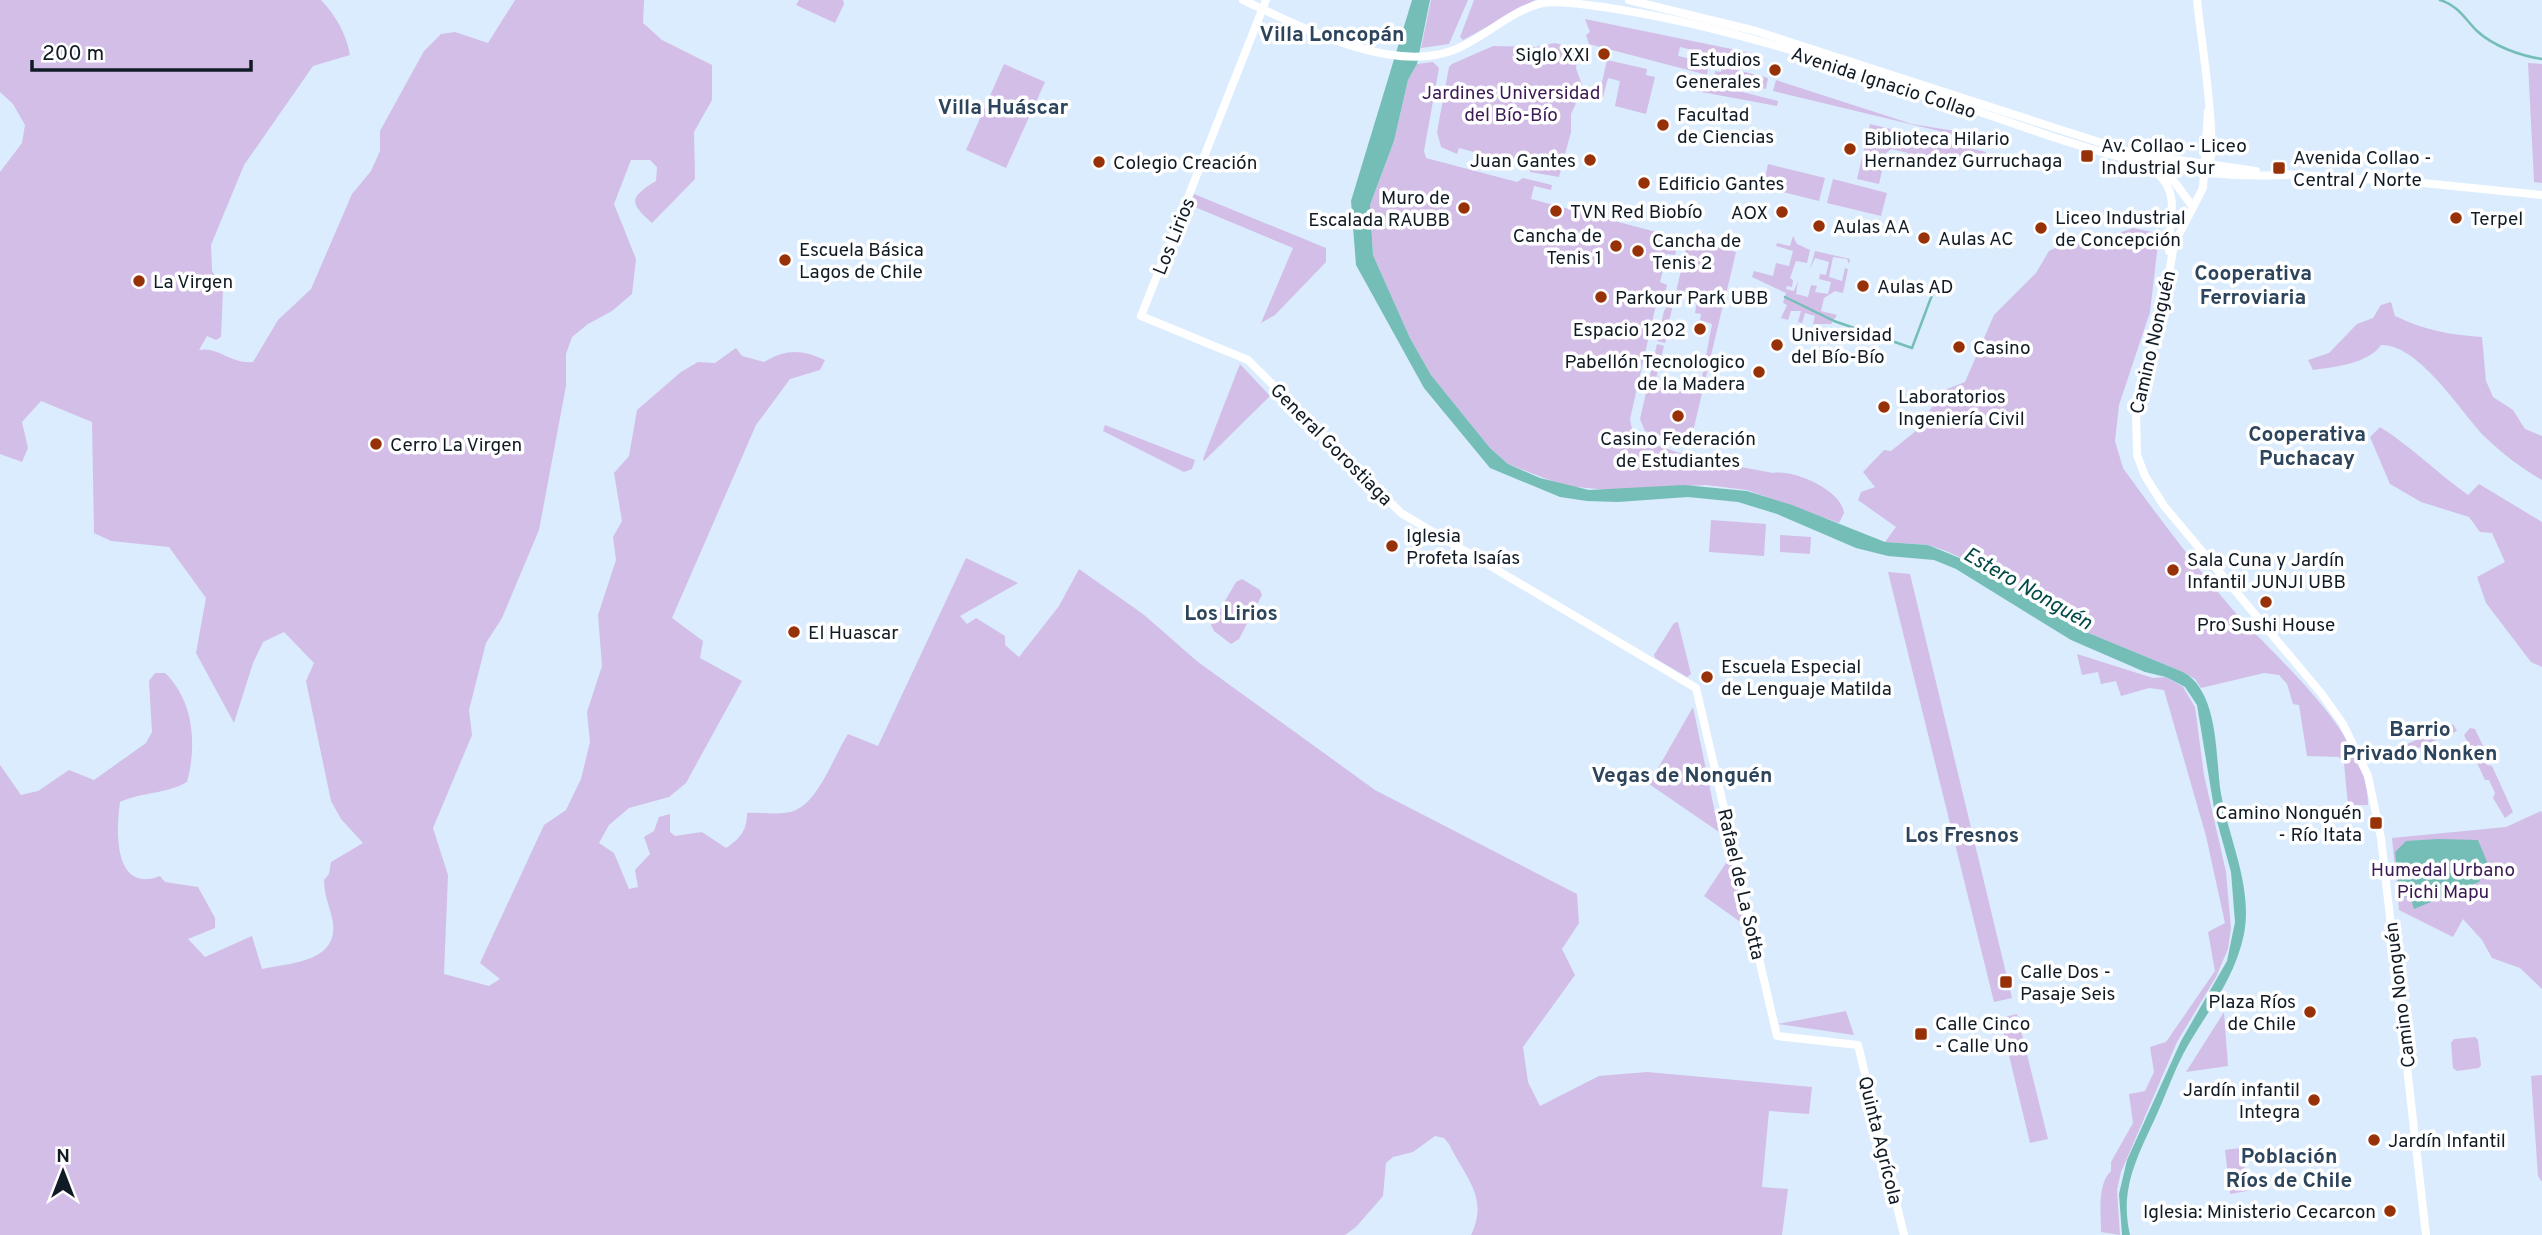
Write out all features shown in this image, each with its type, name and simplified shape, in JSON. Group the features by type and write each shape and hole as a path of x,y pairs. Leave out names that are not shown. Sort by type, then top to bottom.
{"main road":[{"name":"Avenida Ignacio Collao","path":"1243,0 1264,4 1352,45 1391,56 1431,56 1466,45 1526,10 1544,3 1605,8 1694,23 1770,44 2133,163 2413,182 2542,194"},
{"name":"Avenida Ignacio Collao","path":"1629,0 1756,31 2126,151 2207,168"},
{"name":"Camino Nonguén","path":"2197,0 2212,157 2203,188 2178,231 2162,315 2136,408 2137,455 2145,476 2164,506 2326,700 2348,733 2368,776 2381,838 2426,1235"},
{"name":"Los Lirios","path":"1141,316 1264,4"},
{"path":"2133,163 2173,180 2193,207"},
{"path":"2157,173 2167,182 2172,194 2170,265"},
{"name":"General Gorostiaga","path":"1141,316 1248,360 1401,513 1698,691"},
{"name":"Rafael de La Sotta","path":"1698,691 1777,1036 1858,1045"},
{"name":"Quinta Agrícola","path":"1858,1045 1904,1235"}],"green space":[{"path":"0,0 321,0 336,19 350,55 313,66 244,165 211,245 212,271 223,290 221,337 216,340 207,336 199,350 206,349 245,362 253,362 278,320 311,289 352,194 371,171 380,151 380,131 424,51 441,34 455,32 488,43 515,0 644,0 643,23 662,40 712,65 712,100 694,132 695,179 652,223 639,210 635,200 641,191 656,181 657,167 650,160 631,160 614,204 636,259 632,294 612,311 588,324 572,337 566,354 566,386 539,530 502,618 486,643 469,710 472,735 433,828 448,875 444,974 489,986 500,979 480,963 544,825 566,810 581,779 590,742 587,712 602,666 598,615 616,560 613,537 622,521 614,473 629,456 637,410 681,372 698,362 715,363 736,348 742,356 764,362 779,355 801,352 825,360 820,370 790,379 756,425 672,618 703,641 700,658 742,681 686,783 669,797 629,808 609,825 599,843 614,853 629,889 638,887 635,870 650,854 644,837 654,831 659,817 670,814 670,832 675,836 702,832 726,848 742,833 747,813 785,813 804,805 819,787 848,734 878,746 966,558 1018,583 960,616 967,624 976,618 1005,636 1005,645 1019,657 1059,606 1079,569 1143,614 1198,662 1375,790 1577,894 1579,923 1562,949 1575,975 1523,1047 1528,1082 1540,1106 1599,1076 1647,1072 1812,1087 1809,1114 1769,1111 1762,1187 1788,1189 1782,1235 1471,1235 1478,1210 1473,1188 1449,1144 1444,1138 1435,1136 1413,1152 1393,1157 1386,1163 1383,1196 1356,1227 1345,1235 0,1235 0,765 21,795 38,791 69,770 94,780 146,743 152,732 149,681 155,673 165,673 182,697 191,724 192,753 187,782 171,789 120,802 119,842 121,856 133,876 145,879 160,876 165,882 198,887 215,918 215,928 188,939 205,957 252,936 262,969 300,962 322,952 333,933 324,880 329,874 331,862 363,843 341,819 331,801 306,681 314,663 284,632 263,642 253,663 234,723 196,653 206,598 169,547 111,541 94,533 92,422 41,401 22,422 28,448 22,462 0,454 0,172 22,143 25,125 13,104 0,92"},
{"path":"799,0 843,0 844,4 835,23 796,5"},
{"path":"1431,0 1468,0 1449,44 1421,48"},
{"path":"1474,0 1535,0 1463,40 1460,37"},
{"path":"1585,19 1751,53 1750,64 1680,47 1678,56 1704,62 1702,68 1708,69 1707,75 1589,44 1586,35 1590,32"},
{"name":"Jardines Universidad del Bío-Bío","path":"1555,43 1579,50 1576,68 1583,88 1571,114 1571,132 1559,177 1530,172 1531,167 1459,148 1457,154 1441,147 1437,132 1449,67 1452,64 1493,46 1535,47"},
{"path":"1607,60 1647,69 1646,75 1655,77 1646,114 1615,106 1620,81 1608,78 1603,97 1599,96"},
{"path":"1433,62 1439,68 1424,151 1426,158 1517,182 1523,178 1552,185 1551,190 1534,186 1531,199 1679,238 1675,255 1667,254 1660,282 1667,285 1665,294 1656,305 1630,419 1632,429 1641,440 1698,459 1804,478 1835,496 1844,513 1839,523 1747,490 1706,485 1609,490 1565,486 1508,464 1490,448 1431,375 1410,338 1373,255 1370,205 1394,141 1408,80 1417,64"},
{"path":"2528,63 2542,64 2542,183 2534,182"},
{"path":"1004,64 1045,82 1006,168 966,150"},
{"path":"1722,66 1768,78 1766,89 1714,76 1715,71 1721,72"},
{"path":"1776,80 1912,124 1991,137 1989,143 1773,91"},
{"path":"1699,81 1778,101 1777,106 1696,91"},
{"path":"1870,124 1986,152 1981,167 1975,166 1975,161 1959,157 1942,164 1925,160 1923,164 1907,160 1908,153 1891,149 1886,153 1879,184 1857,179"},
{"path":"1768,164 1825,178 1819,201 1763,187"},
{"path":"1833,179 1887,193 1881,216 1827,203"},
{"path":"1194,194 1326,248 1326,262 1275,315 1261,323 1293,248 1190,205"},
{"path":"2133,228 2157,233 2158,244 2150,312 2119,405 2115,441 2123,468 2227,603 2314,696 2335,723 2353,750 2364,777 2368,805 2348,805 2344,763 2339,757 2307,756 2299,705 2293,704 2287,684 2279,675 2264,673 2201,688 2195,679 2183,672 2074,627 1979,566 1928,545 1885,542 1896,527 1858,500 1861,492 1875,487 1863,472 1884,450 1891,451 1917,430 1942,391 1965,382 1994,315 2036,273 2049,251 2067,242 2083,243 2107,251 2113,235"},
{"path":"1793,236 1797,244 1810,250 1807,263 1796,261 1790,278 1793,280 1792,287 1787,286 1786,289 1794,291 1798,281 1796,294 1808,297 1811,285 1817,286 1815,292 1828,294 1831,282 1819,279 1820,274 1826,275 1829,262 1815,258 1810,269 1815,251 1850,259 1849,264 1847,259 1833,257 1829,277 1842,281 1845,268 1848,269 1843,293 1835,291 1824,298 1821,311 1837,315 1831,324 1813,324 1815,316 1805,313 1802,323 1798,322 1801,311 1791,311 1788,320 1781,318 1787,305 1783,303 1786,293 1752,277 1754,271 1773,276 1776,263 1789,266 1793,251 1776,246 1777,243 1790,246"},
{"path":"1688,240 1736,252 1724,303 1700,298 1723,305 1690,444 1645,431 1640,419 1657,344 1664,346 1655,383 1699,393 1712,324 1700,320 1701,314 1695,313 1697,301 1675,296 1669,322 1666,321 1664,329 1668,330 1665,343 1657,341 1664,311 1676,292"},
{"path":"2391,302 2395,316 2416,325 2459,335 2482,337 2486,381 2493,397 2513,410 2525,429 2542,436 2542,480 2519,466 2485,437 2438,381 2410,355 2381,345 2359,360 2313,370 2308,360 2329,353 2357,324 2373,318 2381,305"},
{"path":"1240,364 1270,396 1204,461 1203,459"},
{"path":"1105,425 1195,460 1192,469 1184,472 1103,431"},
{"path":"2380,427 2468,495 2479,484 2542,522 2542,667 2531,662 2486,603 2477,577 2505,562 2492,533 2480,532 2469,517 2421,502 2390,484 2370,437"},
{"path":"1711,520 1766,524 1764,556 1709,552"},
{"path":"1780,535 1811,537 1810,554 1780,552"},
{"path":"1888,572 1910,574 2012,998 1994,1002"},
{"path":"1242,579 1260,590 1262,595 1239,639 1231,644 1214,631 1211,625 1236,582"},
{"path":"1678,622 1691,674 1687,677 1654,655 1674,623"},
{"path":"2077,654 2153,678 2166,677 2183,687 2195,707 2204,775 2226,872 2231,928 2228,949 2216,977 2177,1042 2121,1172 2117,1190 2120,1235 2101,1232 2101,1199 2104,1183 2111,1171 2111,1162 2133,1123 2129,1094 2145,1091 2154,1072 2150,1047 2166,1042 2215,971 2208,932 2225,923 2206,836 2164,690 2149,688 2121,696 2116,681 2101,684 2098,672 2082,675"},
{"path":"1693,707 1719,832 1649,784"},
{"path":"2453,724 2457,731 2393,759 2391,751"},
{"path":"2470,728 2475,729 2484,748 2481,753 2487,765 2492,766 2513,812 2505,818 2493,798 2495,793 2489,780 2485,780 2464,735"},
{"name":"Humedal Urbano Pichi Mapu","path":"2541,811 2542,989 2520,968 2492,958 2482,940 2463,919 2453,937 2399,910 2392,838 2506,827"},
{"path":"1730,857 1746,926 1704,896"},
{"path":"1846,1011 1854,1035 1778,1024"},
{"path":"2224,1012 2228,1066 2186,1072"},
{"path":"2017,1014 2048,1139 2030,1143 2000,1018"},
{"path":"2475,1037 2478,1040 2481,1065 2479,1068 2457,1071 2453,1068 2451,1043 2454,1039"},
{"path":"2542,1075 2542,1182 2538,1176 2531,1076"},
{"path":"2240,1148 2243,1151 2247,1191 2230,1194 2225,1150"}],"shaded area":[{"path":"1412,0 1430,0 1417,64 1408,80 1394,141 1370,205 1373,255 1410,338 1431,375 1490,448 1508,464 1540,478 1589,490 1684,485 1747,491 1792,505 1885,542 1928,545 1979,566 2074,627 2183,672 2194,680 2202,691 2212,719 2222,797 2242,875 2246,914 2244,934 2228,979 2183,1055 2137,1158 2127,1202 2130,1235 2122,1235 2119,1194 2127,1160 2181,1041 2227,961 2235,922 2231,872 2215,814 2197,705 2185,687 2071,640 1956,569 1934,560 1888,556 1856,548 1777,514 1738,502 1688,497 1618,502 1587,501 1560,497 1490,468 1424,388 1356,265 1351,201"},
{"path":"2478,840 2488,864 2479,882 2414,909 2411,899 2399,893 2395,852 2406,841"}],"waterway":[{"path":"2440,0 2457,9 2477,31 2499,46 2542,59"},
{"path":"1785,297 1834,321 1912,348 1935,287"}],"place":[{"name":"Siglo XXI","path":"1604,54"},
{"name":"Estudios Generales","path":"1775,70"},
{"name":"Facultad de Ciencias","path":"1663,125"},
{"name":"Biblioteca Hilario Hernandez Gurruchaga","path":"1850,149"},
{"name":"Av. Collao - Liceo Industrial Sur","path":"2087,156"},
{"name":"Juan Gantes","path":"1590,160"},
{"name":"Colegio Creación","path":"1099,162"},
{"name":"Avenida Collao - Central / Norte","path":"2279,168"},
{"name":"Edificio Gantes","path":"1644,183"},
{"name":"Muro de Escalada RAUBB","path":"1464,208"},
{"name":"TVN Red Biobío","path":"1556,211"},
{"name":"AOX","path":"1782,212"},
{"name":"Terpel","path":"2456,218"},
{"name":"Aulas AA","path":"1819,226"},
{"name":"Liceo Industrial de Concepción","path":"2041,228"},
{"name":"Aulas AC","path":"1924,238"},
{"name":"Cancha de Tenis 1","path":"1616,246"},
{"name":"Cancha de Tenis 2","path":"1638,251"},
{"name":"Escuela Básica Lagos de Chile","path":"785,260"},
{"name":"La Virgen","path":"139,281"},
{"name":"Aulas AD","path":"1863,286"},
{"name":"Parkour Park UBB","path":"1601,297"},
{"name":"Espacio 1202","path":"1700,329"},
{"name":"Universidad del Bío-Bío","path":"1777,345"},
{"name":"Casino","path":"1959,347"},
{"name":"Pabellón Tecnologico de la Madera","path":"1759,372"},
{"name":"Laboratorios Ingeniería Civil","path":"1884,407"},
{"name":"Casino Federación de Estudiantes","path":"1678,416"},
{"name":"Cerro La Virgen","path":"376,444"},
{"name":"Iglesia Profeta Isaías","path":"1392,546"},
{"name":"Sala Cuna y Jardín Infantil JUNJI UBB","path":"2173,570"},
{"name":"Pro Sushi House","path":"2266,602"},
{"name":"El Huascar","path":"794,632"},
{"name":"Escuela Especial de Lenguaje Matilda","path":"1707,677"},
{"name":"Camino Nonguén - Río Itata","path":"2376,823"},
{"name":"Calle Dos - Pasaje Seis","path":"2006,982"},
{"name":"Plaza Ríos de Chile","path":"2310,1012"},
{"name":"Calle Cinco - Calle Uno","path":"1921,1034"},
{"name":"Jardín infantil Integra","path":"2314,1100"},
{"name":"Jardín Infantil","path":"2374,1140"},
{"name":"Iglesia: Ministerio Cecarcon","path":"2390,1211"}],"district":[{"name":"Villa Loncopán","path":"1332,34"},
{"name":"Villa Huáscar","path":"1003,107"},
{"name":"Cooperativa Ferroviaria","path":"2253,285"},
{"name":"Cooperativa Puchacay","path":"2307,446"},
{"name":"Los Lirios","path":"1231,613"},
{"name":"Barrio Privado Nonken","path":"2420,741"},
{"name":"Vegas de Nonguén","path":"1682,775"},
{"name":"Los Fresnos","path":"1962,835"},
{"name":"Población Ríos de Chile","path":"2289,1168"}],"water label":[{"name":"Estero Nonguén","path":"2028,588"}]}
